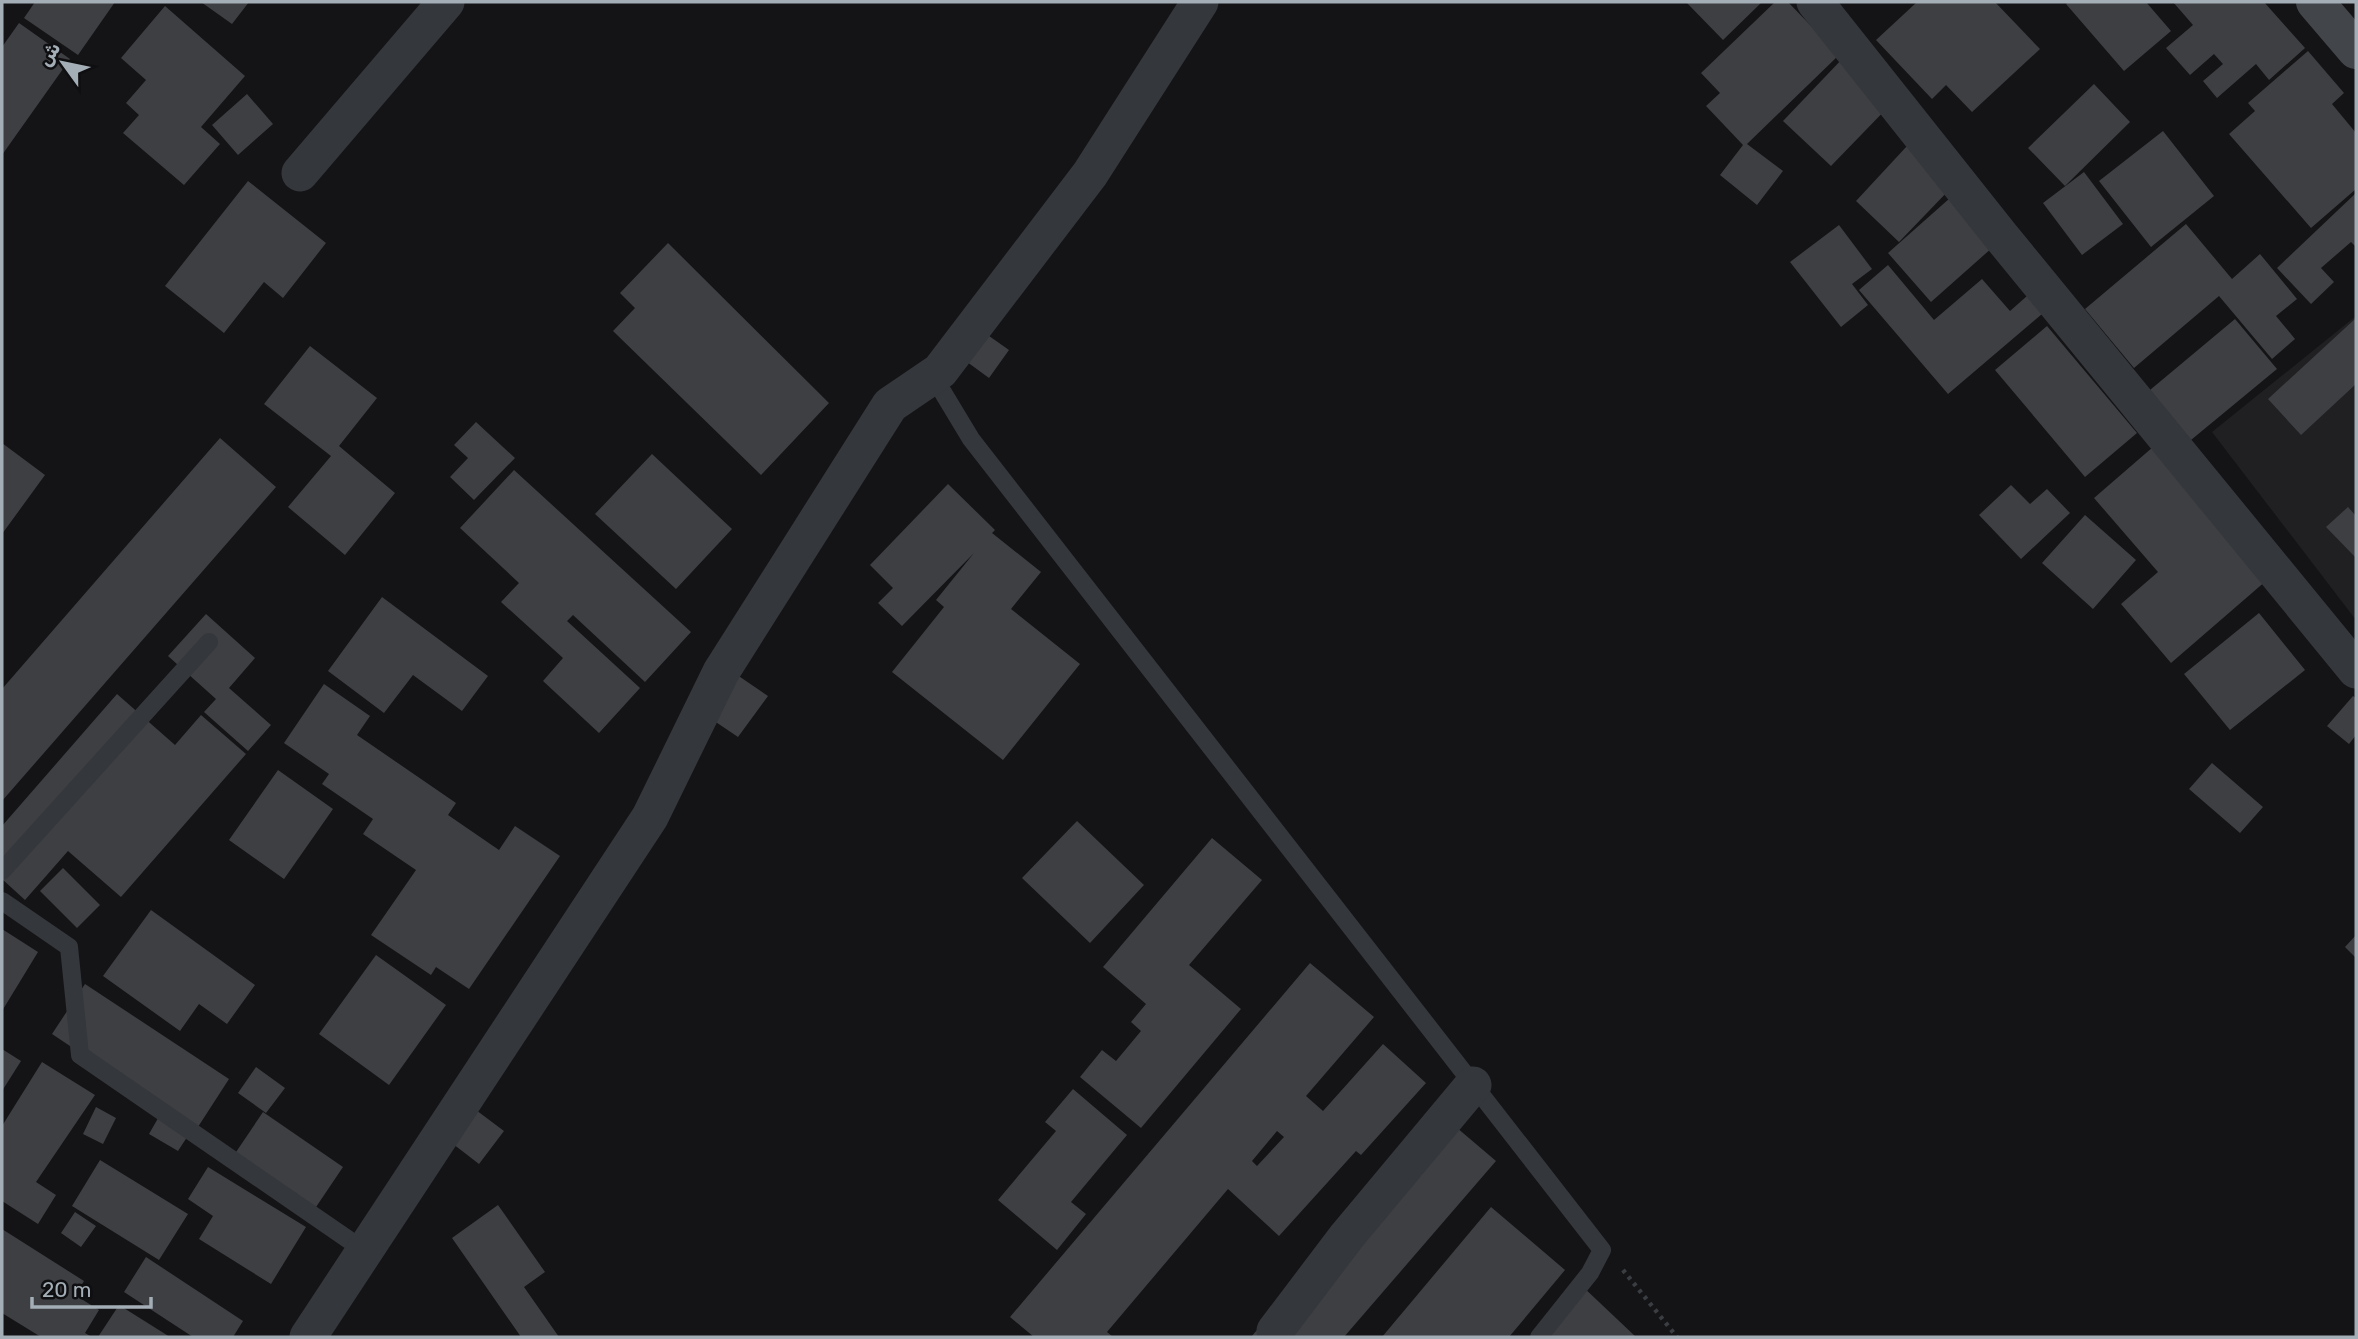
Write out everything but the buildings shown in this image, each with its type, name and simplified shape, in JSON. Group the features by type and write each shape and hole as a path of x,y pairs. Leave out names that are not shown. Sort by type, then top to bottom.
{"street":[{"path":"300,173 446,2"},
{"path":"308,1337 650,817 721,672 890,405 940,371 1090,174 1200,2"},
{"path":"1815,2 2000,235 2356,670"},
{"path":"2321,4 2356,50"},
{"path":"1275,1331 1347,1236 1473,1085"}],"lane":[{"path":"933,376 971,439 1602,1250 1590,1273 1539,1337"},
{"path":"2,871 209,642"},
{"path":"2,901 69,947 80,1055 365,1251"}],"path":[{"path":"1602,1250 1627,1273 1677,1337"}],"shaded area":[{"path":"2356,316 2356,620 2212,432"}]}
